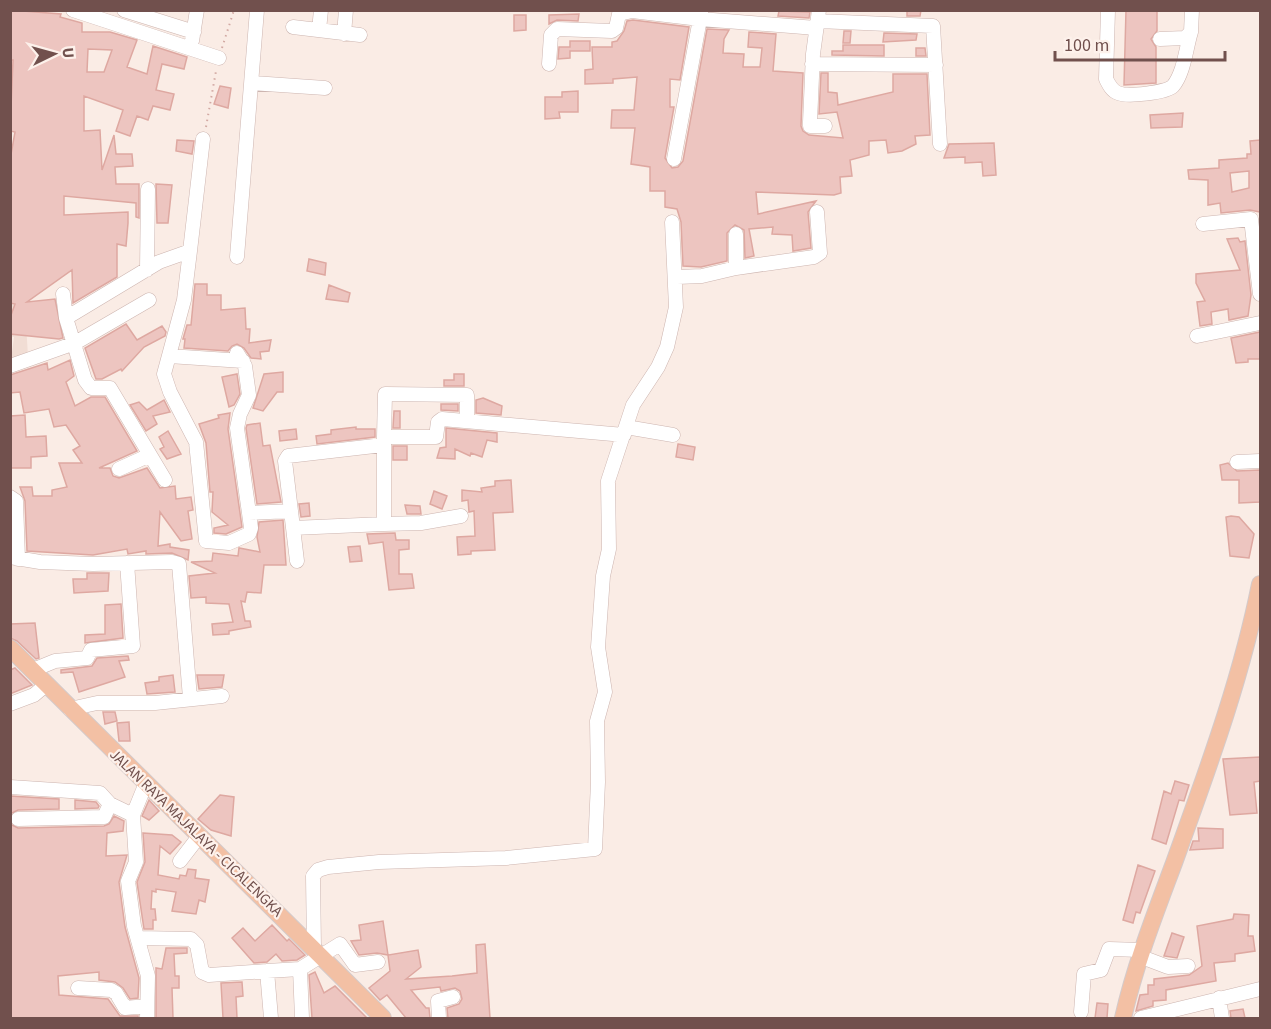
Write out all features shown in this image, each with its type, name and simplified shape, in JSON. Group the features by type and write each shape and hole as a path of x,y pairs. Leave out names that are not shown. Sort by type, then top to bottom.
{"main road":[{"path":"1123,1018 1140,953 1219,736 1248,648 1260,585"},
{"name":"JALAN RAYA MAJALAYA - CICALENGKA","path":"10,648 383,1018"}],"street":[{"path":"118,26 123,10 194,32"},
{"path":"191,49 198,10"},
{"path":"237,257 257,10"},
{"path":"319,30 321,10"},
{"path":"345,34 346,10"},
{"path":"1108,10 1106,80 1112,89 1120,94 1164,92 1173,86 1179,76 1191,32 1192,10"},
{"path":"72,11 219,58"},
{"path":"549,64 551,35 557,29 612,31 616,28 619,14 632,11 931,24 934,29 940,144"},
{"path":"674,159 701,15"},
{"path":"818,20 812,64 810,126 825,126"},
{"path":"293,27 360,35"},
{"path":"1160,39 1185,38 1191,32"},
{"path":"812,64 936,65"},
{"path":"252,83 325,88"},
{"path":"169,356 240,357 249,395 240,414 237,428 251,528 249,534 229,543 207,543 198,451 165,382 165,367 184,300 204,139"},
{"path":"147,270 148,189"},
{"path":"676,277 702,276 736,268 814,257 819,254 817,212"},
{"path":"1203,224 1251,219 1259,264 1260,294"},
{"path":"318,953 314,876 324,868 378,862 506,858 595,849 598,782 597,721 605,692 598,647 603,576 609,549 608,481 639,392 664,356 676,307 672,222"},
{"path":"736,234 736,268"},
{"path":"66,318 159,262 189,251"},
{"path":"63,294 66,318 88,385 94,388 110,388 165,480"},
{"path":"10,366 75,343 149,300"},
{"path":"1197,336 1260,323"},
{"path":"384,524 386,394 467,395 467,420"},
{"path":"297,561 286,457 384,441 435,437 440,419 673,435"},
{"path":"119,469 150,455"},
{"path":"1237,462 1260,461"},
{"path":"10,497 16,501 14,558 40,562 172,562 178,564 190,698"},
{"path":"249,513 291,511"},
{"path":"293,528 421,523 461,516"},
{"path":"33,670 55,661 87,658 91,651 133,646 127,563"},
{"path":"10,704 34,695 46,684"},
{"path":"70,709 98,703 155,703 222,696"},
{"path":"78,988 111,990 116,993 125,1008 147,1012 148,976 138,938 128,881 136,862 133,815 147,783"},
{"path":"10,787 100,793 110,804 133,815"},
{"path":"18,819 104,817 110,804"},
{"path":"180,861 200,835"},
{"path":"138,938 191,939 197,945 202,972 209,975 300,969 318,953 340,944 355,965 378,962"},
{"path":"1081,1012 1084,974 1101,970 1109,949 1140,953 1168,967 1188,966"},
{"path":"300,969 302,1018"},
{"path":"267,971 271,1018"},
{"path":"1141,1018 1260,989"},
{"path":"439,1018 438,1001 453,997"},
{"path":"1219,998 1222,1018"}],"path":[{"path":"204,139 219,58 234,10"}],"shaded area":[{"path":"10,258 22,259 28,356 11,360 14,337 10,336"}],"building":[{"path":"10,10 61,14 60,17 82,23 82,32 110,32 137,40 127,67 147,74 153,46 187,57 184,69 162,64 156,90 174,94 170,110 153,106 148,120 137,116 130,136 116,131 123,110 84,96 84,131 100,130 102,170 114,135 116,154 132,154 133,166 115,167 116,184 139,184 139,218 136,217 136,203 64,196 64,215 128,212 128,223 126,246 117,244 117,277 73,303 72,270 27,302 55,299 63,338 59,339 10,334 10,318 15,304 10,303 10,160 15,132 10,131 13,60 10,60","holes":["88,49 112,50 104,72 87,72"]},
{"path":"907,10 921,10 920,16 907,16"},
{"path":"1126,10 1157,10 1157,31 1151,39 1156,47 1156,83 1124,85"},
{"path":"779,11 810,12 809,18 778,16"},
{"path":"579,14 578,21 557,20 549,24 549,15"},
{"path":"514,15 526,15 526,30 514,31"},
{"path":"627,21 689,27 680,80 670,79 670,107 674,107 665,158 672,168 678,167 683,161 707,29 729,30 724,39 723,53 744,54 743,67 760,67 762,48 748,47 749,32 776,34 773,71 803,73 801,126 803,131 809,135 843,138 837,112 819,114 821,73 828,73 828,92 837,93 838,105 893,92 893,74 927,74 930,135 915,136 916,144 902,151 888,153 886,140 869,141 869,155 850,160 852,176 840,177 841,193 834,195 756,192 758,214 816,201 808,212 811,248 793,251 792,235 772,234 773,227 749,229 754,256 745,258 744,230 735,225 727,233 727,261 701,267 683,266 681,222 677,209 665,207 665,191 650,191 650,167 631,164 635,128 611,128 612,110 634,110 637,77 613,79 613,83 585,84 585,70 593,69 592,47 612,47 612,42 617,41"},
{"path":"844,31 851,31 850,43 843,43"},
{"path":"884,33 917,34 916,40 883,42"},
{"path":"570,41 590,41 590,51 570,51 570,58 558,59 559,47 570,47"},
{"path":"843,45 884,45 884,56 832,55 832,51 843,51"},
{"path":"916,48 925,48 926,56 916,56"},
{"path":"220,86 231,88 228,108 214,104"},
{"path":"578,91 578,112 559,112 560,118 545,119 545,97 562,97 562,92"},
{"path":"1183,113 1182,127 1151,128 1150,115"},
{"path":"177,140 194,141 192,154 176,151"},
{"path":"1260,140 1260,212 1250,210 1221,213 1220,203 1208,205 1208,180 1189,179 1188,170 1219,168 1219,160 1247,158 1247,154 1251,154 1250,141","holes":["1249,171 1249,188 1232,192 1230,173"]},
{"path":"994,143 996,175 983,176 982,162 965,163 965,157 944,158 949,144"},
{"path":"156,184 172,185 168,223 157,223"},
{"path":"1238,238 1240,242 1245,241 1251,295 1248,316 1229,320 1228,309 1211,312 1212,324 1200,326 1197,302 1205,301 1196,283 1196,274 1240,270 1227,239"},
{"path":"309,259 326,263 325,275 307,271"},
{"path":"195,284 207,284 207,295 221,295 221,310 245,308 246,329 250,329 249,343 271,340 269,351 260,352 261,359 251,358 244,348 237,344 228,351 184,348 185,339 183,339 187,325 191,325"},
{"path":"329,285 350,293 348,302 326,299"},
{"path":"126,324 137,340 162,326 166,332 165,336 144,347 122,371 121,369 102,379 96,379 85,348"},
{"path":"1260,332 1260,359 1248,359 1248,362 1236,363 1231,338"},
{"path":"70,360 74,376 66,382 75,406 91,397 105,397 137,451 99,468 110,468 113,476 119,478 147,468 160,488 175,486 176,499 191,497 193,510 188,511 192,539 181,541 160,512 158,546 170,544 170,547 189,550 188,560 172,553 146,554 146,551 128,554 127,549 93,555 27,551 25,501 20,487 32,487 33,496 52,496 52,490 67,487 59,463 82,463 73,450 80,446 66,425 54,427 49,409 24,413 20,392 10,393 10,375 47,363 48,370"},
{"path":"283,372 283,392 277,392 263,411 253,408 264,374"},
{"path":"237,374 240,394 234,405 229,407 222,377"},
{"path":"454,374 464,374 464,386 444,386 444,380 454,380"},
{"path":"483,398 502,406 501,415 476,413 476,400"},
{"path":"164,400 170,412 153,416 157,424 146,431 130,405 139,402 147,410"},
{"path":"441,404 458,404 458,411 441,410"},
{"path":"394,411 400,411 400,428 393,428"},
{"path":"230,413 228,429 242,527 226,534 214,533 214,528 228,525 212,512 213,492 210,492 206,443 199,424 219,418 218,415"},
{"path":"25,415 26,437 46,436 47,456 31,457 31,468 10,468 10,416"},
{"path":"260,423 263,446 270,445 281,502 257,504 246,428 247,425"},
{"path":"356,427 356,429 375,429 375,437 317,444 316,436 331,434 331,430"},
{"path":"446,428 497,433 497,442 487,440 482,457 471,453 470,456 455,449 455,459 437,458 440,448 446,447"},
{"path":"296,429 297,439 280,441 279,431"},
{"path":"168,431 181,454 167,459 160,449 164,447 159,437"},
{"path":"678,444 695,447 693,460 676,457"},
{"path":"393,446 407,446 407,460 393,460"},
{"path":"1228,463 1237,471 1260,470 1260,502 1239,503 1239,480 1222,480 1220,465"},
{"path":"511,480 513,512 493,513 495,550 471,551 471,554 458,555 457,537 475,536 474,511 469,512 468,500 462,501 462,490 482,492 481,488 495,486 495,481"},
{"path":"434,491 447,496 442,509 430,504"},
{"path":"309,503 310,516 301,517 299,504"},
{"path":"405,505 420,506 421,514 407,514"},
{"path":"1226,517 1239,517 1254,534 1249,558 1230,556"},
{"path":"283,520 286,565 264,565 261,593 247,592 245,602 241,601 245,621 250,621 251,627 229,631 229,634 213,635 212,624 233,622 229,604 206,603 206,597 191,598 189,576 215,573 191,562 212,561 213,553 238,556 239,548 260,552 257,537 259,522"},
{"path":"395,533 396,540 409,540 409,549 399,550 399,574 412,574 414,588 389,590 383,542 369,544 367,534"},
{"path":"360,546 362,561 350,562 348,547"},
{"path":"87,573 109,573 108,591 74,593 73,579 87,579"},
{"path":"121,604 123,638 85,643 85,635 105,634 105,605"},
{"path":"35,623 39,658 36,659 17,641 10,638 10,624"},
{"path":"128,656 129,660 119,661 125,677 79,692 73,672 61,673 61,670 92,666 97,658"},
{"path":"15,668 32,685 10,694 10,670"},
{"path":"173,675 175,692 147,694 145,683 159,681 159,677"},
{"path":"197,675 224,675 222,687 199,689"},
{"path":"103,712 115,712 117,721 105,724"},
{"path":"129,722 130,741 119,741 117,723"},
{"path":"1260,757 1260,781 1254,782 1257,813 1230,815 1223,759"},
{"path":"1175,781 1189,785 1184,801 1179,800 1166,844 1152,839 1164,791 1171,794"},
{"path":"220,795 234,797 231,836 211,830 198,819"},
{"path":"10,796 59,799 59,809 18,810 10,814"},
{"path":"75,800 96,802 99,806 98,808 75,809"},
{"path":"149,800 159,811 149,820 142,816"},
{"path":"114,816 124,821 123,831 107,833 106,856 127,855 119,882 125,927 139,978 138,998 130,999 123,988 115,982 99,980 99,972 58,976 59,995 108,999 120,1016 138,1016 138,1018 10,1018 10,824 18,828 104,826 109,824"},
{"path":"1198,828 1223,829 1223,848 1190,850 1193,841 1199,841"},
{"path":"143,833 172,835 181,842 170,854 160,846 158,875 179,879 180,875 186,876 188,869 196,870 195,878 209,880 205,902 199,900 196,914 172,911 176,892 156,889 156,892 152,891 151,909 155,909 156,920 153,920 153,929 144,929 137,882 145,862"},
{"path":"1138,865 1155,871 1140,913 1136,912 1133,923 1123,920"},
{"path":"1234,914 1249,915 1248,936 1253,936 1255,951 1235,954 1235,961 1214,963 1216,981 1166,990 1166,1000 1153,1001 1153,1006 1136,1011 1140,995 1148,994 1148,985 1154,985 1154,979 1189,975 1202,966 1197,926 1233,919"},
{"path":"383,921 388,955 377,953 359,955 351,941 361,940 359,925"},
{"path":"272,925 305,955 297,960 282,961 276,954 267,962 254,963 232,938 243,928 255,941"},
{"path":"1172,933 1184,937 1177,958 1164,956"},
{"path":"485,944 490,1018 448,1018 447,1008 459,1004 462,999 460,991 455,988 441,991 440,987 411,990 426,1008 429,1008 430,1018 406,1018 387,995 380,1000 369,988 390,971 388,955 418,950 421,967 406,979 477,973 476,945"},
{"path":"166,948 187,948 187,953 174,954 175,976 179,976 179,988 172,988 173,1018 156,1018 156,968 162,969"},
{"path":"315,972 324,993 335,986 367,1018 312,1018 309,975"},
{"path":"242,982 243,996 236,997 237,1018 223,1018 221,983"},
{"path":"1097,1003 1108,1004 1107,1018 1095,1018"},
{"path":"1243,1009 1245,1018 1231,1018 1230,1011"}]}
